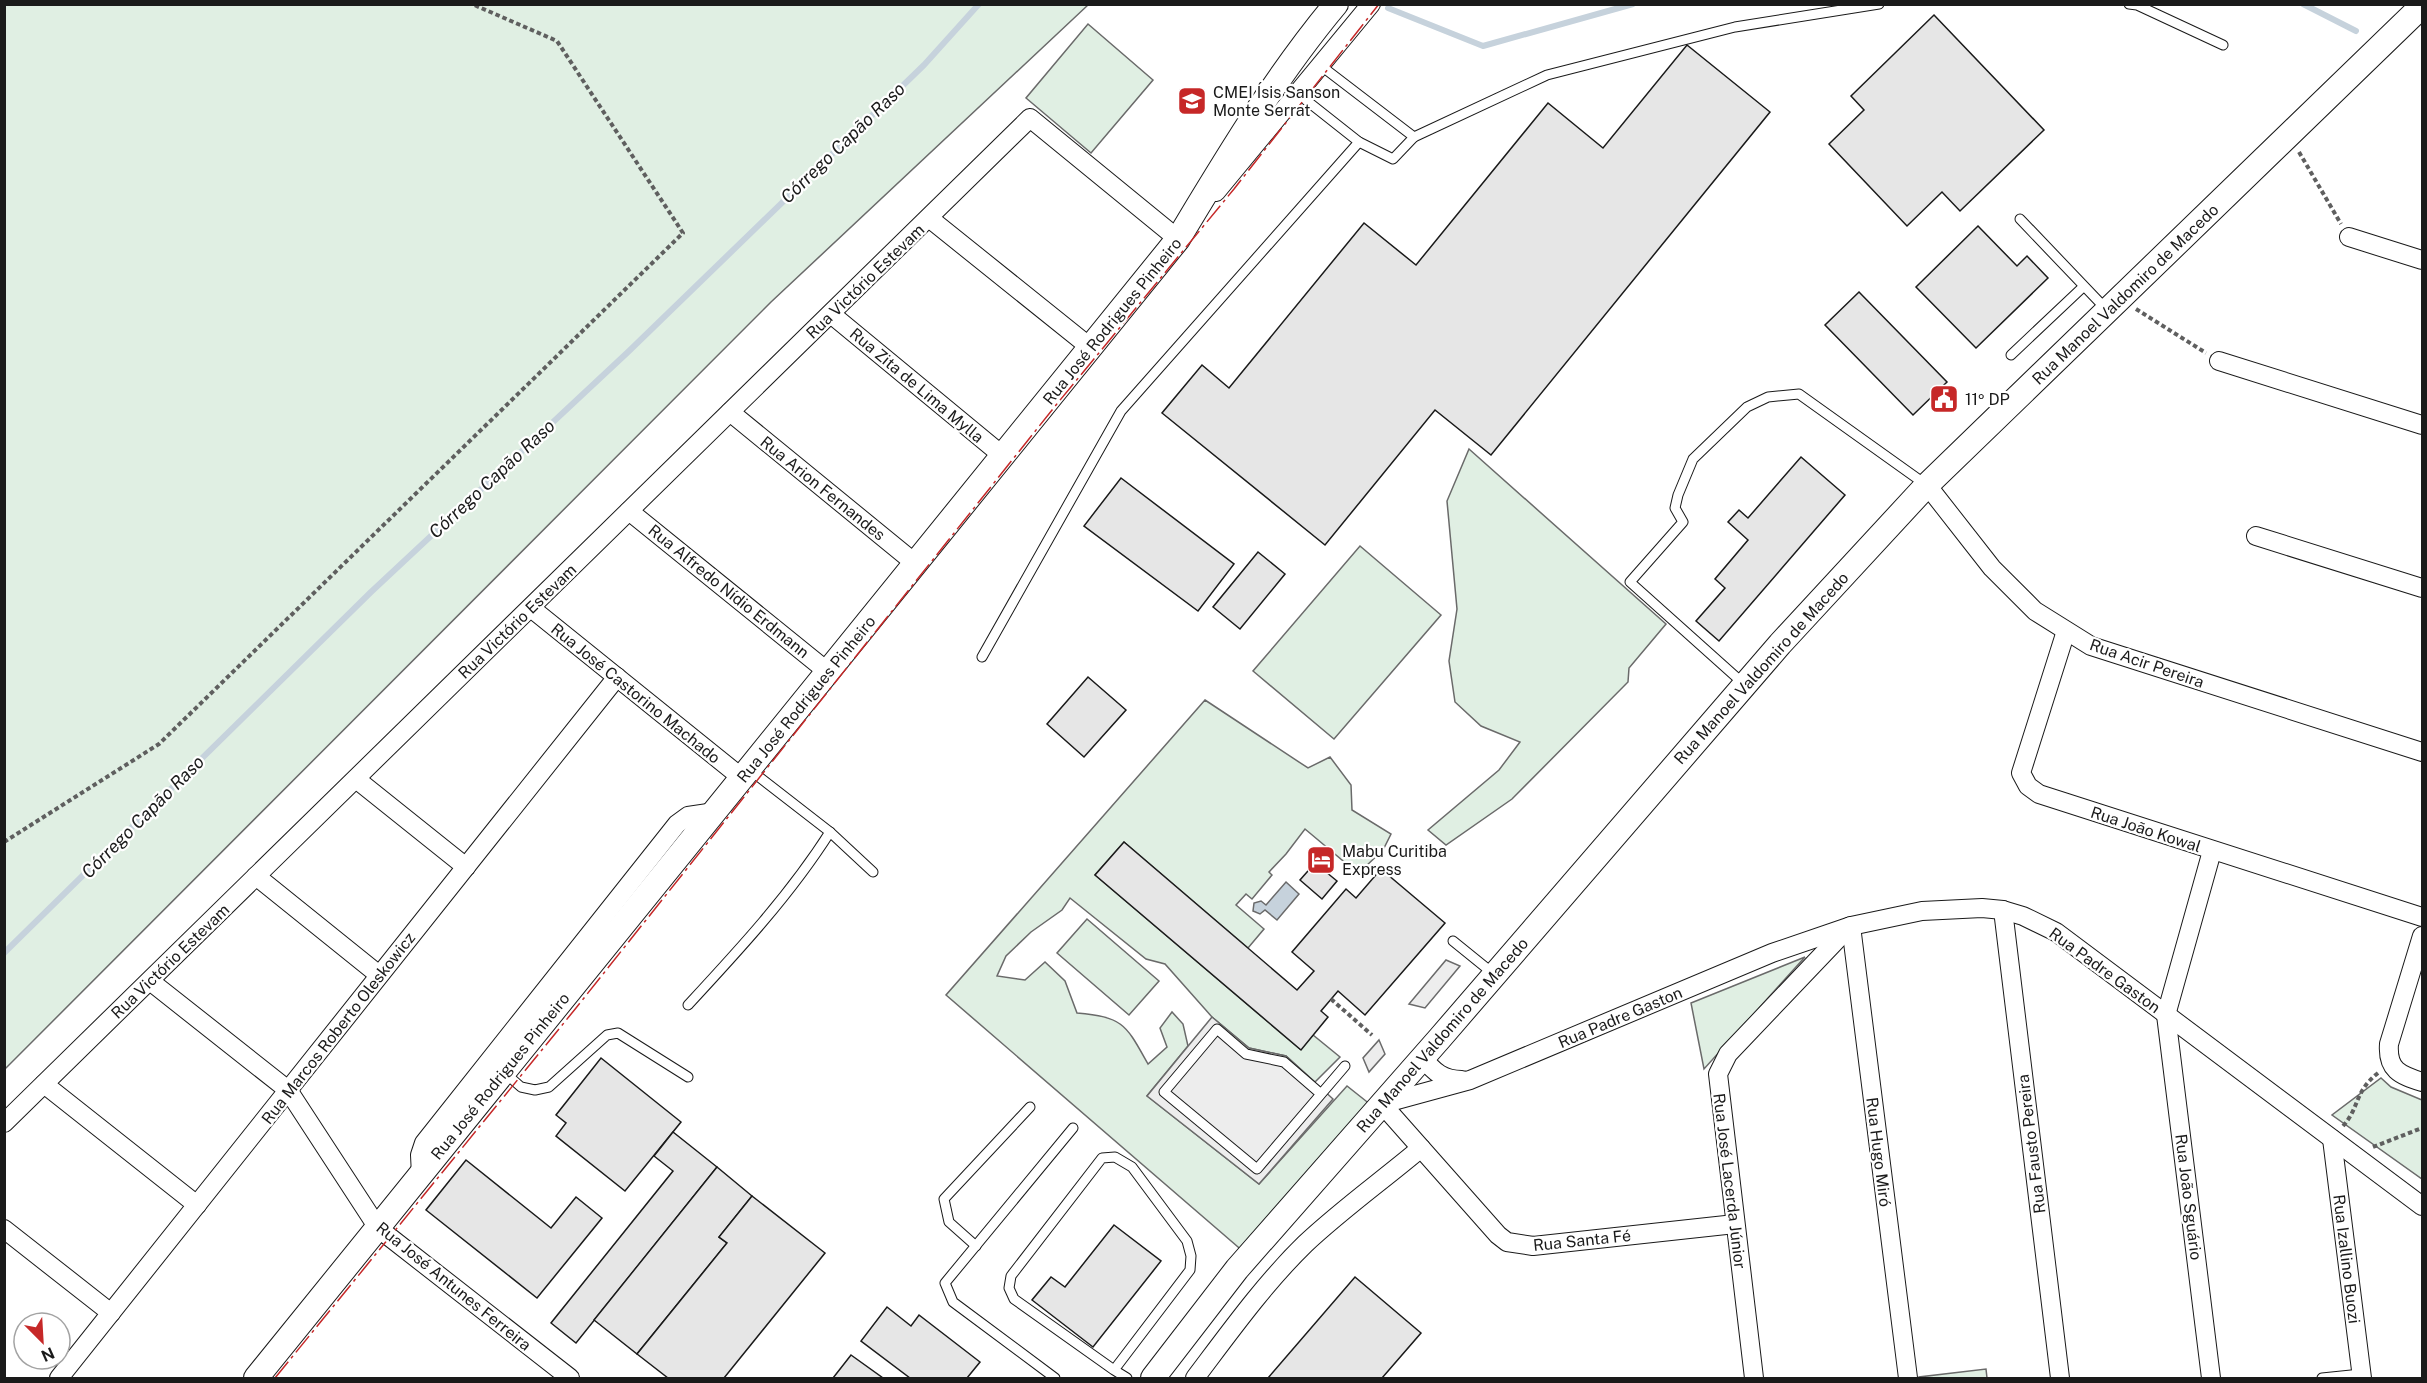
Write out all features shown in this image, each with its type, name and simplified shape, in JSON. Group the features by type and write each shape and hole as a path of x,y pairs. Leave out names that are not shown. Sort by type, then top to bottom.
{"main road":[{"name":"Rua José Rodrigues Pinheiro","path":"256,1378 1178,239 1261,105 1303,45 1336,4"},
{"name":"Rua Manoel Valdomiro de Macedo","path":"1153,1378 1221,1287 1423,1058 1745,685 1927,486 2422,6"}],"street":[{"path":"1178,239 1371,4"},
{"name":"Rua Victório Estevam","path":"4,1123 1030,118 1178,239"},
{"path":"929,218 1090,348"},
{"path":"2349,237 2422,260"},
{"name":"Rua Zita de Lima Mylla","path":"831,314 1003,456"},
{"path":"2219,361 2422,425"},
{"name":"Rua Arion Fernandes","path":"730,412 916,564"},
{"name":"Rua Acir Pereira","path":"1927,486 1992,568 2035,611 2091,646 2422,752"},
{"name":"Rua Alfredo Nídio Erdmann","path":"629,511 828,672"},
{"path":"2256,536 2422,588"},
{"name":"Rua José Castorino Machado","path":"531,608 617,677 745,774"},
{"name":"Rua João Kowal","path":"2066,631 2021,773 2028,786 2039,794 2422,917"},
{"name":"Rua Marcos Roberto Oleskowicz","path":"59,1378 617,677"},
{"path":"356,779 466,867"},
{"path":"421,1175 420,1155 424,1143 677,824 688,816 715,812"},
{"path":"2166,1016 2212,851"},
{"path":"256,876 379,975"},
{"name":"Rua Padre Gaston","path":"1382,1104 1470,1080 1772,953 1851,926 1884,918 1951,908 2003,910 2023,916 2056,932 2422,1206"},
{"name":"Rua Fausto Pereira","path":"2003,910 2060,1378"},
{"name":"Rua José Lacerda Júnior","path":"1754,1378 1718,1085 1722,1063 1728,1054 1851,926"},
{"name":"Rua Hugo Miró","path":"1851,926 1908,1378"},
{"path":"2422,936 2389,1044 2388,1055 2391,1064 2407,1077 2422,1082"},
{"name":"Rua José Antunes Ferreira","path":"150,981 288,1090 378,1228 570,1378"},
{"name":"Rua João Sguário","path":"2166,1016 2211,1378"},
{"path":"1423,1058 1437,1074 1445,1078 1470,1080"},
{"path":"44,1084 197,1205"},
{"name":"Rua Santa Fé","path":"1382,1104 1498,1235 1507,1242 1520,1246 1533,1246 1735,1224"},
{"name":"Rua Izallino Buozi","path":"2332,1139 2362,1376"},
{"path":"1195,1378 1242,1317 1306,1243 1421,1148"},
{"path":"4,1229 111,1313"}],"lane":[{"path":"1297,93 1359,142 1393,159 1414,137 1547,75 1735,27 1879,4"},
{"path":"2129,4 2138,5 2223,45"},
{"path":"1320,65 1414,137"},
{"path":"982,657 1120,411 1359,142"},
{"path":"2020,219 2083,287 2114,304"},
{"path":"2011,355 2083,287"},
{"path":"1745,685 1630,582 1683,522 1675,508 1693,459 1747,407 1768,397 1798,394 1927,486"},
{"path":"745,774 830,832 873,872"},
{"path":"688,1005 743,945 812,860 830,832"},
{"path":"1453,941 1494,975"},
{"path":"1321,1094 1284,1062 1246,1053 1217,1029 1164,1092 1257,1169 1345,1066"},
{"path":"504,1072 521,1087 535,1090 549,1087 607,1035 618,1033 688,1077"},
{"path":"976,1246 949,1222 944,1199 1030,1107"},
{"path":"1055,1378 953,1302 945,1283 1073,1128"},
{"path":"1114,1370 1190,1270 1191,1256 1187,1241 1131,1167 1115,1157 1102,1158 1011,1276 1010,1288 1014,1299 1114,1370 1127,1378"},
{"path":"2322,1378 2362,1376"}],"path":[{"path":"4,842 159,744 683,232 557,41 472,4"},
{"path":"2289,136 2349,237"},
{"path":"2114,304 2219,361"},
{"path":"1331,999 1372,1035"},
{"path":"2332,1139 2349,1120 2362,1089 2391,1064"},
{"path":"2354,1155 2422,1128"}],"green space":[{"path":"5,4 1088,5 771,302 5,1069"},
{"path":"1088,24 1153,80 1091,153 1026,98"},
{"path":"1469,449 1666,624 1629,668 1628,682 1512,799 1446,845 1428,830 1499,770 1520,742 1481,726 1455,702 1449,661 1457,609 1447,501"},
{"path":"1360,546 1441,615 1334,739 1253,671"},
{"path":"1205,700 1308,768 1330,757 1351,785 1352,810 1391,834 1383,850 1365,867 1348,865 1305,829 1269,872 1272,875 1252,899 1246,894 1236,905 1264,929 1248,948 1124,842 1095,875 1300,1049 1313,1035 1340,1057 1315,1082 1286,1056 1249,1048 1212,1017 1165,964 1146,959 1070,898 1062,910 1031,932 1006,956 997,976 1025,980 1045,962 1065,981 1077,1013 1105,1017 1122,1025 1148,1064 1167,1047 1160,1028 1172,1012 1183,1024 1188,1046 1147,1096 1259,1184 1347,1086 1371,1105 1245,1253 946,995"},
{"path":"1087,919 1159,981 1129,1015 1057,953"},
{"path":"1805,957 1704,1069 1691,1003"},
{"path":"2381,1078 2391,1087 2422,1100 2422,1179 2332,1115"},
{"path":"1986,1369 1987,1378 1919,1378 1919,1377"}],"shaded area":[{"path":"1286,882 1299,894 1277,920 1265,910 1260,914 1253,911 1254,903 1261,901 1266,905"},
{"path":"1446,960 1460,966 1425,1008 1409,1004"},
{"path":"1212,1017 1249,1048 1286,1056 1333,1099 1259,1184 1147,1096"},
{"path":"1379,1040 1385,1054 1369,1072 1363,1058"}],"building":[{"path":"1934,15 2044,130 1960,211 1942,192 1907,226 1829,144 1864,110 1851,96"},
{"path":"1687,45 1770,112 1491,455 1435,410 1325,545 1162,413 1202,365 1229,388 1364,223 1416,265 1548,103 1603,148"},
{"path":"1978,226 2017,266 2027,256 2048,278 1976,348 1916,287"},
{"path":"1859,292 1947,382 1913,415 1825,325"},
{"path":"1801,457 1845,495 1719,641 1696,621 1725,588 1715,579 1748,540 1728,522 1739,510 1748,518"},
{"path":"1121,478 1234,564 1198,611 1084,526"},
{"path":"1258,552 1285,574 1240,629 1213,607"},
{"path":"1088,677 1126,710 1084,757 1047,724"},
{"path":"1124,842 1297,990 1314,971 1292,952 1346,889 1356,898 1381,869 1445,923 1365,1015 1338,991 1321,1011 1328,1017 1301,1050 1095,875"},
{"path":"1315,863 1337,881 1322,899 1300,880"},
{"path":"601,1058 681,1122 625,1191 556,1136 566,1123 556,1115"},
{"path":"673,1132 717,1167 576,1343 551,1323 673,1171 654,1156"},
{"path":"466,1160 551,1228 576,1197 602,1218 537,1298 426,1210"},
{"path":"717,1167 752,1196 719,1237 727,1243 637,1354 594,1320"},
{"path":"752,1196 825,1253 724,1378 668,1378 637,1354 727,1243 719,1237"},
{"path":"1114,1225 1161,1261 1093,1347 1032,1300 1051,1277 1065,1287"},
{"path":"1355,1277 1421,1333 1382,1378 1268,1378"},
{"path":"887,1307 911,1326 919,1315 980,1362 967,1378 910,1378 861,1341"},
{"path":"851,1355 883,1378 833,1378"}],"waterway":[{"name":"Córrego Capão Raso","path":"4,953 371,592 628,352 924,65 979,4"},
{"path":"1388,8 1483,46 1633,4"},
{"path":"2303,4 2356,31"}],"power":[{"path":"275,1378 576,1008 1056,405 1234,189 1379,4"}],"place":[{"name":"CMEI Ísis Sanson Monte Serrat","path":"1192,101"},
{"name":"11º DP","path":"1944,399"},
{"name":"Mabu Curitiba Express","path":"1321,860"}]}
